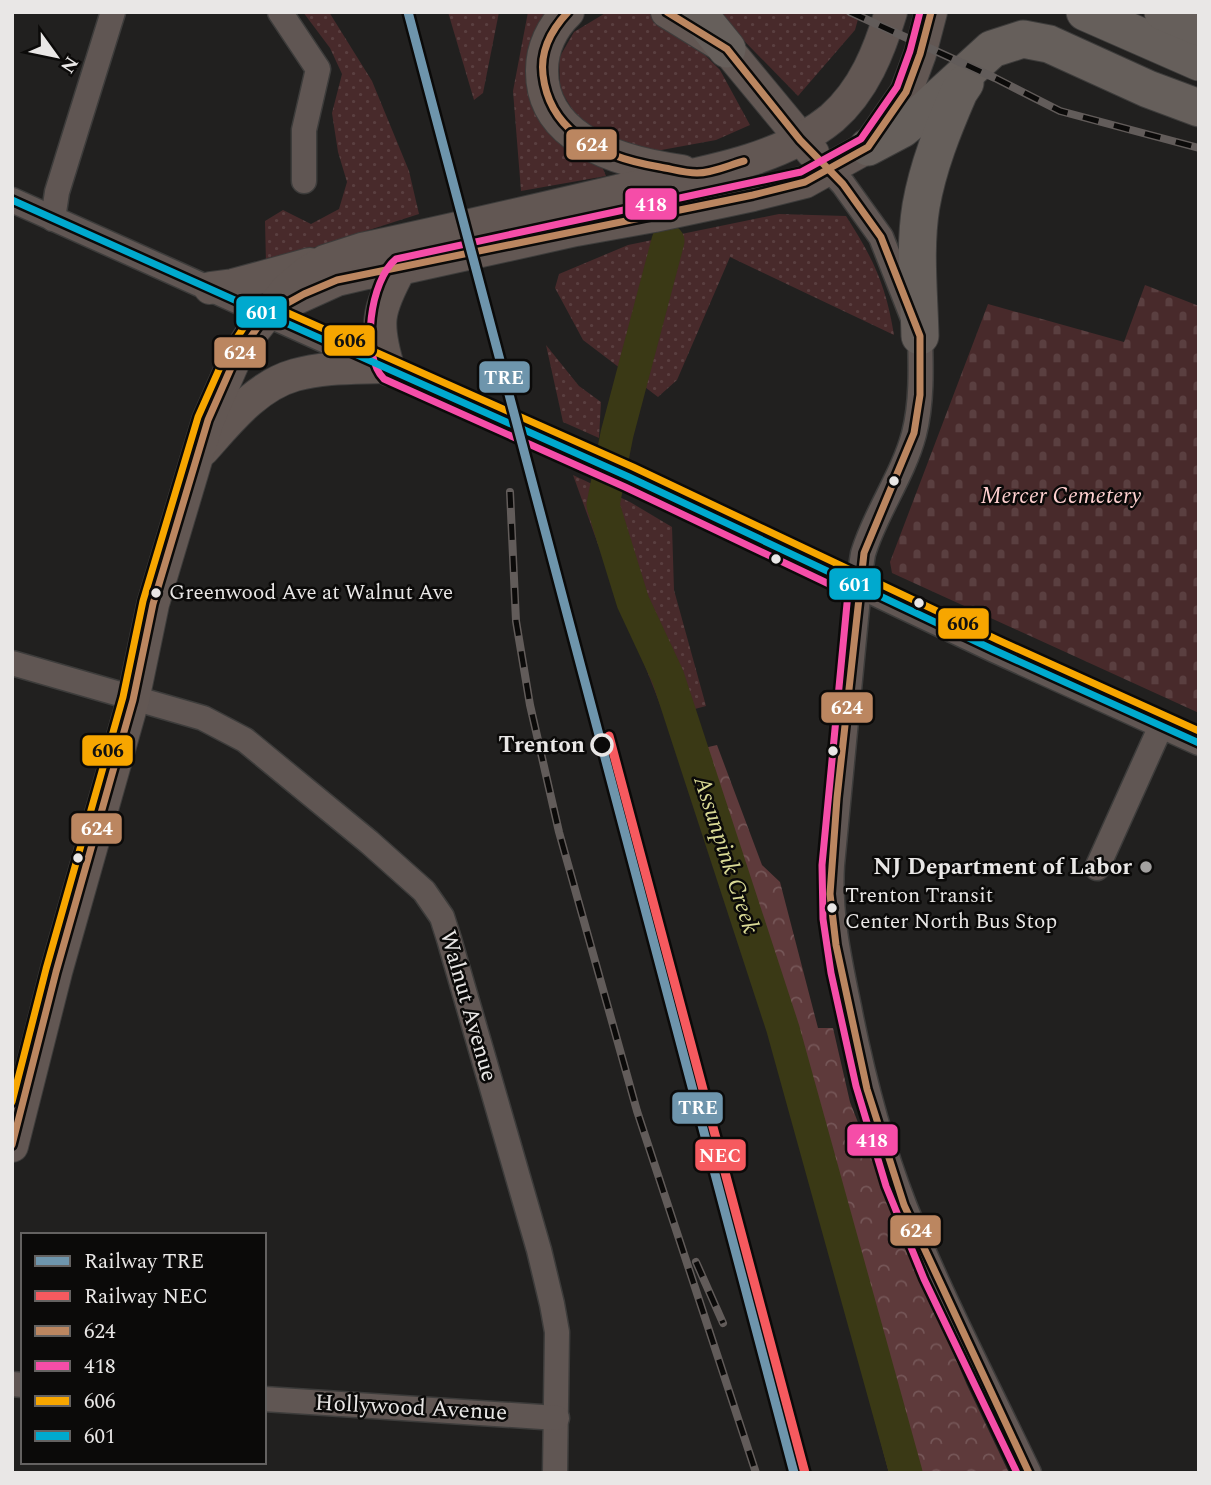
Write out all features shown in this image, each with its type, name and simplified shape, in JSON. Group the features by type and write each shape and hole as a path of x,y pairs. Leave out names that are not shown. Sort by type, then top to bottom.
{"highway":[{"path":"697,12 727,49"},
{"path":"1085,12 1199,62"},
{"path":"868,147 901,129 987,52 1010,41 1034,39 1049,44 1148,89 1199,108"},
{"path":"920,337 918,252 921,207 930,166 959,92 987,52"}],"main road":[{"path":"568,12 551,35 542,61 541,83 554,113 583,139 608,154 643,165 697,173"},
{"path":"667,12 727,49 800,140 829,169"},
{"path":"266,315 337,280 367,273 413,256 545,223 697,173 761,156 800,140 832,117 852,97 871,67 891,12"},
{"path":"545,223 753,195 805,182 829,169 868,147 905,92 917,65 931,12"},
{"path":"210,288 244,282 362,249 413,256"},
{"path":"199,453 244,407 282,380 314,371 386,368 379,329 381,309 413,256"},
{"path":"12,1146 59,962 133,700 153,604 208,420 225,380 252,332 287,289 325,261"}],"street":[{"path":"53,219 57,192 113,12"},
{"path":"280,12 318,69 304,131 304,181"},
{"path":"829,169 881,237 920,337 920,395 914,433 864,553 859,587 830,894 836,945 867,1088 904,1205 1029,1473"},
{"path":"12,200 629,477 859,587 1199,743"},
{"name":"Walnut Avenue","path":"12,663 203,718 245,740 424,891 442,917 539,1250 552,1304 557,1332 555,1473"},
{"path":"1097,867 1161,726"},
{"name":"Hollywood Avenue","path":"266,1399 557,1418"}],"green space":[{"path":"303,12 329,12 372,81 409,171 419,214 266,263 265,221 283,210 311,224 339,209 347,182 338,152 332,113 342,74 330,48"},
{"path":"448,12 499,12 483,93 474,100"},
{"path":"528,12 557,12 530,56 601,164 606,176 521,191 513,91"},
{"path":"607,12 653,12 680,30 720,70 750,125 716,140 656,151 613,143 578,119 560,89 559,58 574,32"},
{"path":"716,12 860,12 855,30 798,96"},
{"path":"779,214 846,216 877,272 894,335 730,257 677,380 658,397 583,340 555,288 559,274 628,245"},
{"name":"Mercer Cemetery","path":"1145,285 1199,306 1199,713 892,573 890,562 988,304 1124,342"},
{"path":"546,345 579,386 601,402 599,438 563,422"},
{"path":"573,475 630,502 672,527 674,590 706,706 665,717"},
{"path":"717,745 762,865 780,882 818,1028 833,1028 850,1102 890,1205 967,1385 1009,1473 889,1473 763,996 678,754"}],"waterway":[{"name":"Assunpink Creek","path":"668,241 617,434 603,505 633,602 668,677 783,1029 906,1473"}],"railway":[{"path":"850,12 995,78 1060,111 1199,148"},
{"path":"510,492 516,621 530,705 559,832 637,1111 756,1473"},
{"path":"696,1262 723,1323"}],"rail line":[{"name":"TRE","path":"408,12 794,1473"},
{"name":"NEC","path":"609,736 805,1473"}],"transit line":[{"name":"624","path":"568,12 548,41 543,57 543,75 548,96 569,128 601,150 640,163 678,171 703,173 744,161"},
{"name":"624","path":"667,12 727,49 800,140 843,184 881,237 920,336 920,395 914,433 864,553 837,798 830,894 836,945 867,1089 904,1205 1029,1473"},
{"name":"418","path":"920,12 897,87 861,139 801,172 396,259 387,269 374,300 370,336 372,353 384,379 625,487 848,593 822,865 823,919 831,973 856,1086 886,1186 924,1279 1017,1473"},
{"name":"624","path":"12,1145 56,972 133,700 153,604 208,420 234,361 266,315 337,280 805,182 868,147 906,92 931,12"},
{"name":"601","path":"12,200 629,477 994,650 1199,743"},
{"name":"606","path":"12,1102 46,969 123,697 143,601 198,417 225,356 262,305 270,305 633,467 998,640 1199,731"}],"place":[{"name":"Greenwood Ave at Walnut Ave","path":"156,593"},
{"name":"Trenton","path":"602,745"},
{"name":"NJ Department of Labor","path":"1146,867"},
{"name":"Trenton Transit Center North Bus Stop","path":"832,908"}]}
